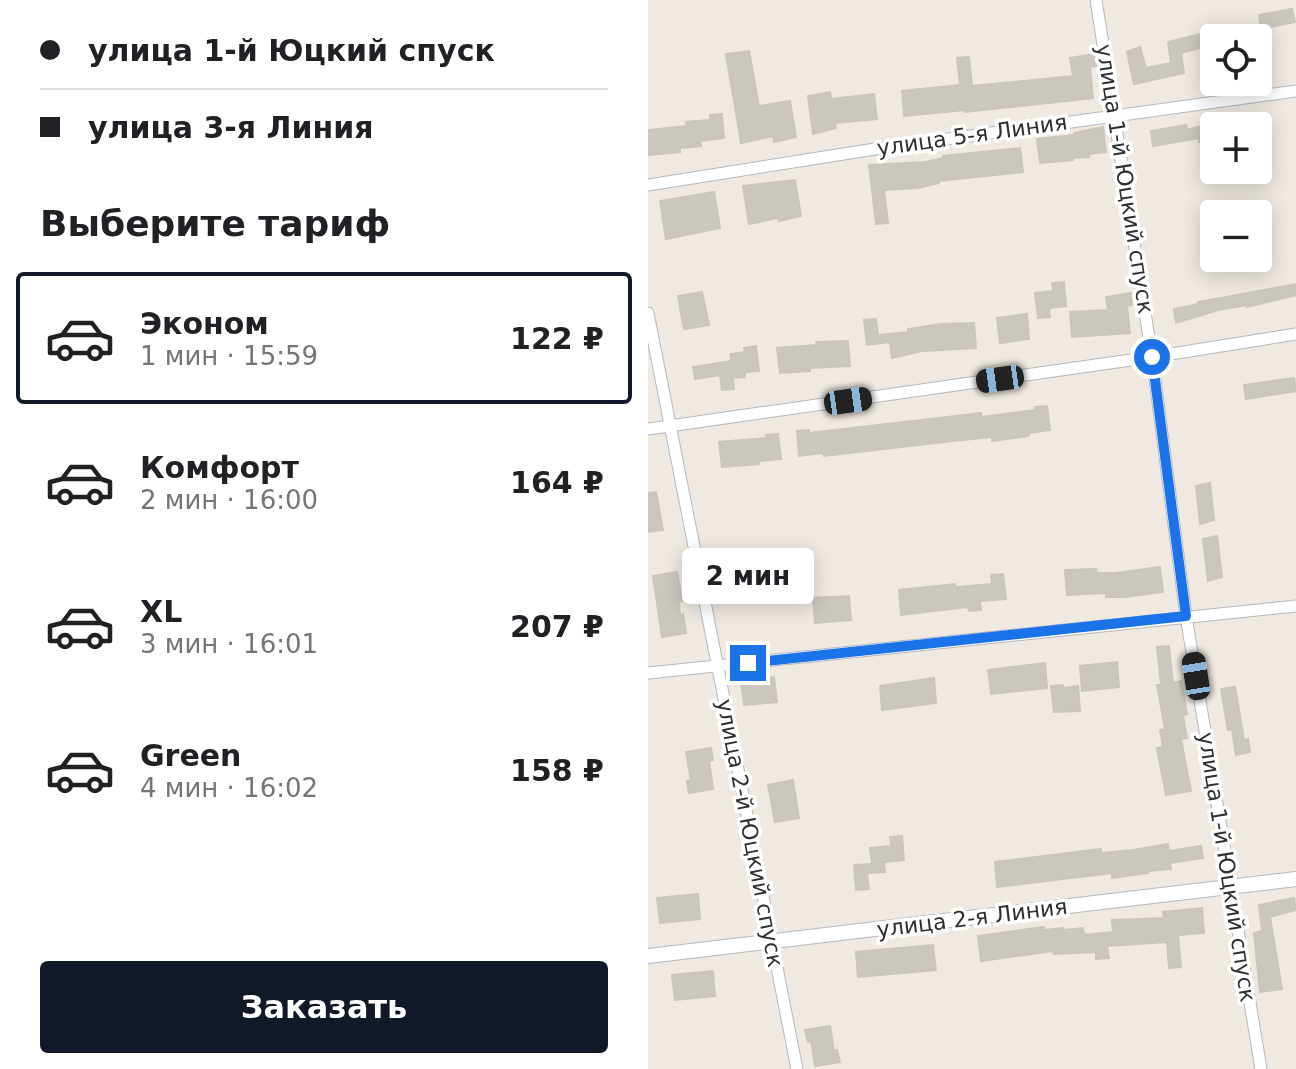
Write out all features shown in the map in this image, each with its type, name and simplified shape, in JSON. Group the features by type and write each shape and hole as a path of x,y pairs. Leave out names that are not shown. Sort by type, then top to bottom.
{"street":[{"name":"улица 1-й Юцкий спуск","path":"1096,0 1152,357 1186,616 1261,1069"},
{"name":"улица 5-я Линия","path":"648,185 1116,114 1296,91"},
{"name":"улица 2-й Юцкий спуск","path":"648,313 797,1069"},
{"path":"648,429 1296,334"},
{"path":"648,673 1296,606"},
{"name":"улица 2-я Линия","path":"648,956 1296,879"}],"building":[{"path":"1292,9 1295,22 1272,27 1272,24 1260,24 1259,15"},
{"path":"1200,34 1200,48 1181,53 1184,73 1134,84 1127,52 1140,47 1146,68 1171,63 1168,42"},
{"path":"749,51 759,106 790,101 796,137 774,142 773,136 741,143 726,54"},
{"path":"1095,54 1097,66 1090,67 1093,98 904,116 902,91 960,85 957,58 969,57 972,86 1073,76 1070,58"},
{"path":"830,92 831,99 874,94 877,119 835,123 836,128 813,134 808,96"},
{"path":"722,114 724,138 700,141 701,146 680,148 680,152 648,155 648,130 687,126 686,122 710,120 710,115"},
{"path":"1186,125 1187,130 1200,126 1200,142 1199,138 1153,146 1151,131"},
{"path":"1103,127 1106,152 1073,160 1040,163 1037,139 1074,135"},
{"path":"1020,148 1023,172 884,190 888,223 876,224 869,165 925,162 943,156"},
{"path":"795,180 801,216 749,224 743,186"},
{"path":"714,192 720,228 666,239 660,201"},
{"path":"1064,282 1066,306 1049,308 1050,317 1038,318 1035,293 1053,291 1052,283"},
{"path":"1296,284 1296,295 1247,307 1218,310 1176,323 1174,309"},
{"path":"702,292 709,325 684,329 678,296"},
{"path":"1131,293 1132,305 1127,306 1130,333 1072,337 1070,312 1108,310 1106,297"},
{"path":"1027,314 1029,339 1000,343 997,318"},
{"path":"876,319 878,335 941,324 974,323 976,348 922,351 892,358 890,342 867,345 864,320"},
{"path":"848,341 850,366 780,373 777,348"},
{"path":"756,346 759,371 745,372 745,377 733,378 734,389 722,390 720,375 695,379 693,367 731,361 731,354"},
{"path":"1294,378 1296,391 1246,399 1244,385"},
{"path":"1047,406 1050,430 1029,433 1029,436 799,456 797,431 809,430 809,433 981,413 982,417"},
{"path":"778,434 781,459 722,467 719,442 767,438 766,435"},
{"path":"1210,483 1214,520 1200,524 1196,486"},
{"path":"656,492 663,530 648,532 648,493"},
{"path":"1217,536 1222,577 1208,581 1203,539"},
{"path":"1160,567 1163,592 1125,597 1106,597 1106,593 1067,595 1065,570 1096,569 1097,573 1116,573"},
{"path":"677,572 682,601 679,602 680,615 683,614 686,633 662,637 653,576"},
{"path":"1003,574 1006,599 980,601 981,610 969,611 968,607 901,615 899,590 992,584 991,575"},
{"path":"849,596 851,620 815,623 813,598"},
{"path":"1169,646 1173,683 1181,681 1187,714 1183,715 1187,738 1181,739 1191,791 1166,795 1157,748 1163,747 1160,730 1165,729 1157,685 1161,685 1157,647"},
{"path":"1117,662 1119,687 1082,691 1080,666"},
{"path":"1045,663 1047,688 991,694 988,670"},
{"path":"774,677 777,702 744,705 741,681"},
{"path":"934,678 936,703 882,710 880,686"},
{"path":"1063,685 1064,688 1078,686 1080,711 1054,712 1051,686"},
{"path":"1235,687 1244,740 1248,739 1250,752 1236,755 1221,689"},
{"path":"711,748 713,760 709,761 713,789 689,793 687,781 691,780 686,752"},
{"path":"793,780 799,818 775,822 768,785"},
{"path":"902,836 904,860 884,862 885,872 867,873 869,889 856,890 854,865 872,864 870,848 891,846 890,837"},
{"path":"1168,844 1169,851 1201,846 1203,858 1170,863 1171,869 1148,873 1112,878 1112,873 997,887 995,862"},
{"path":"698,894 700,919 660,923 657,898"},
{"path":"1294,898 1296,910 1270,917 1282,989 1260,992 1254,933 1262,931 1259,905"},
{"path":"1202,908 1204,933 1178,935 1181,967 1169,968 1167,942 1107,946 1109,958 1096,959 1096,952 1054,954 1053,951 981,961 978,936 1044,927 1044,930 1083,928 1084,935 1113,932 1112,920 1164,918 1163,912"},
{"path":"933,945 936,970 858,977 856,952"},
{"path":"713,971 715,996 675,1000 672,975"},
{"path":"830,1026 834,1051 837,1050 840,1062 815,1066 811,1041 808,1042 805,1030"}],"route":[{"path":"748,663 1186,616 1152,357"}]}
